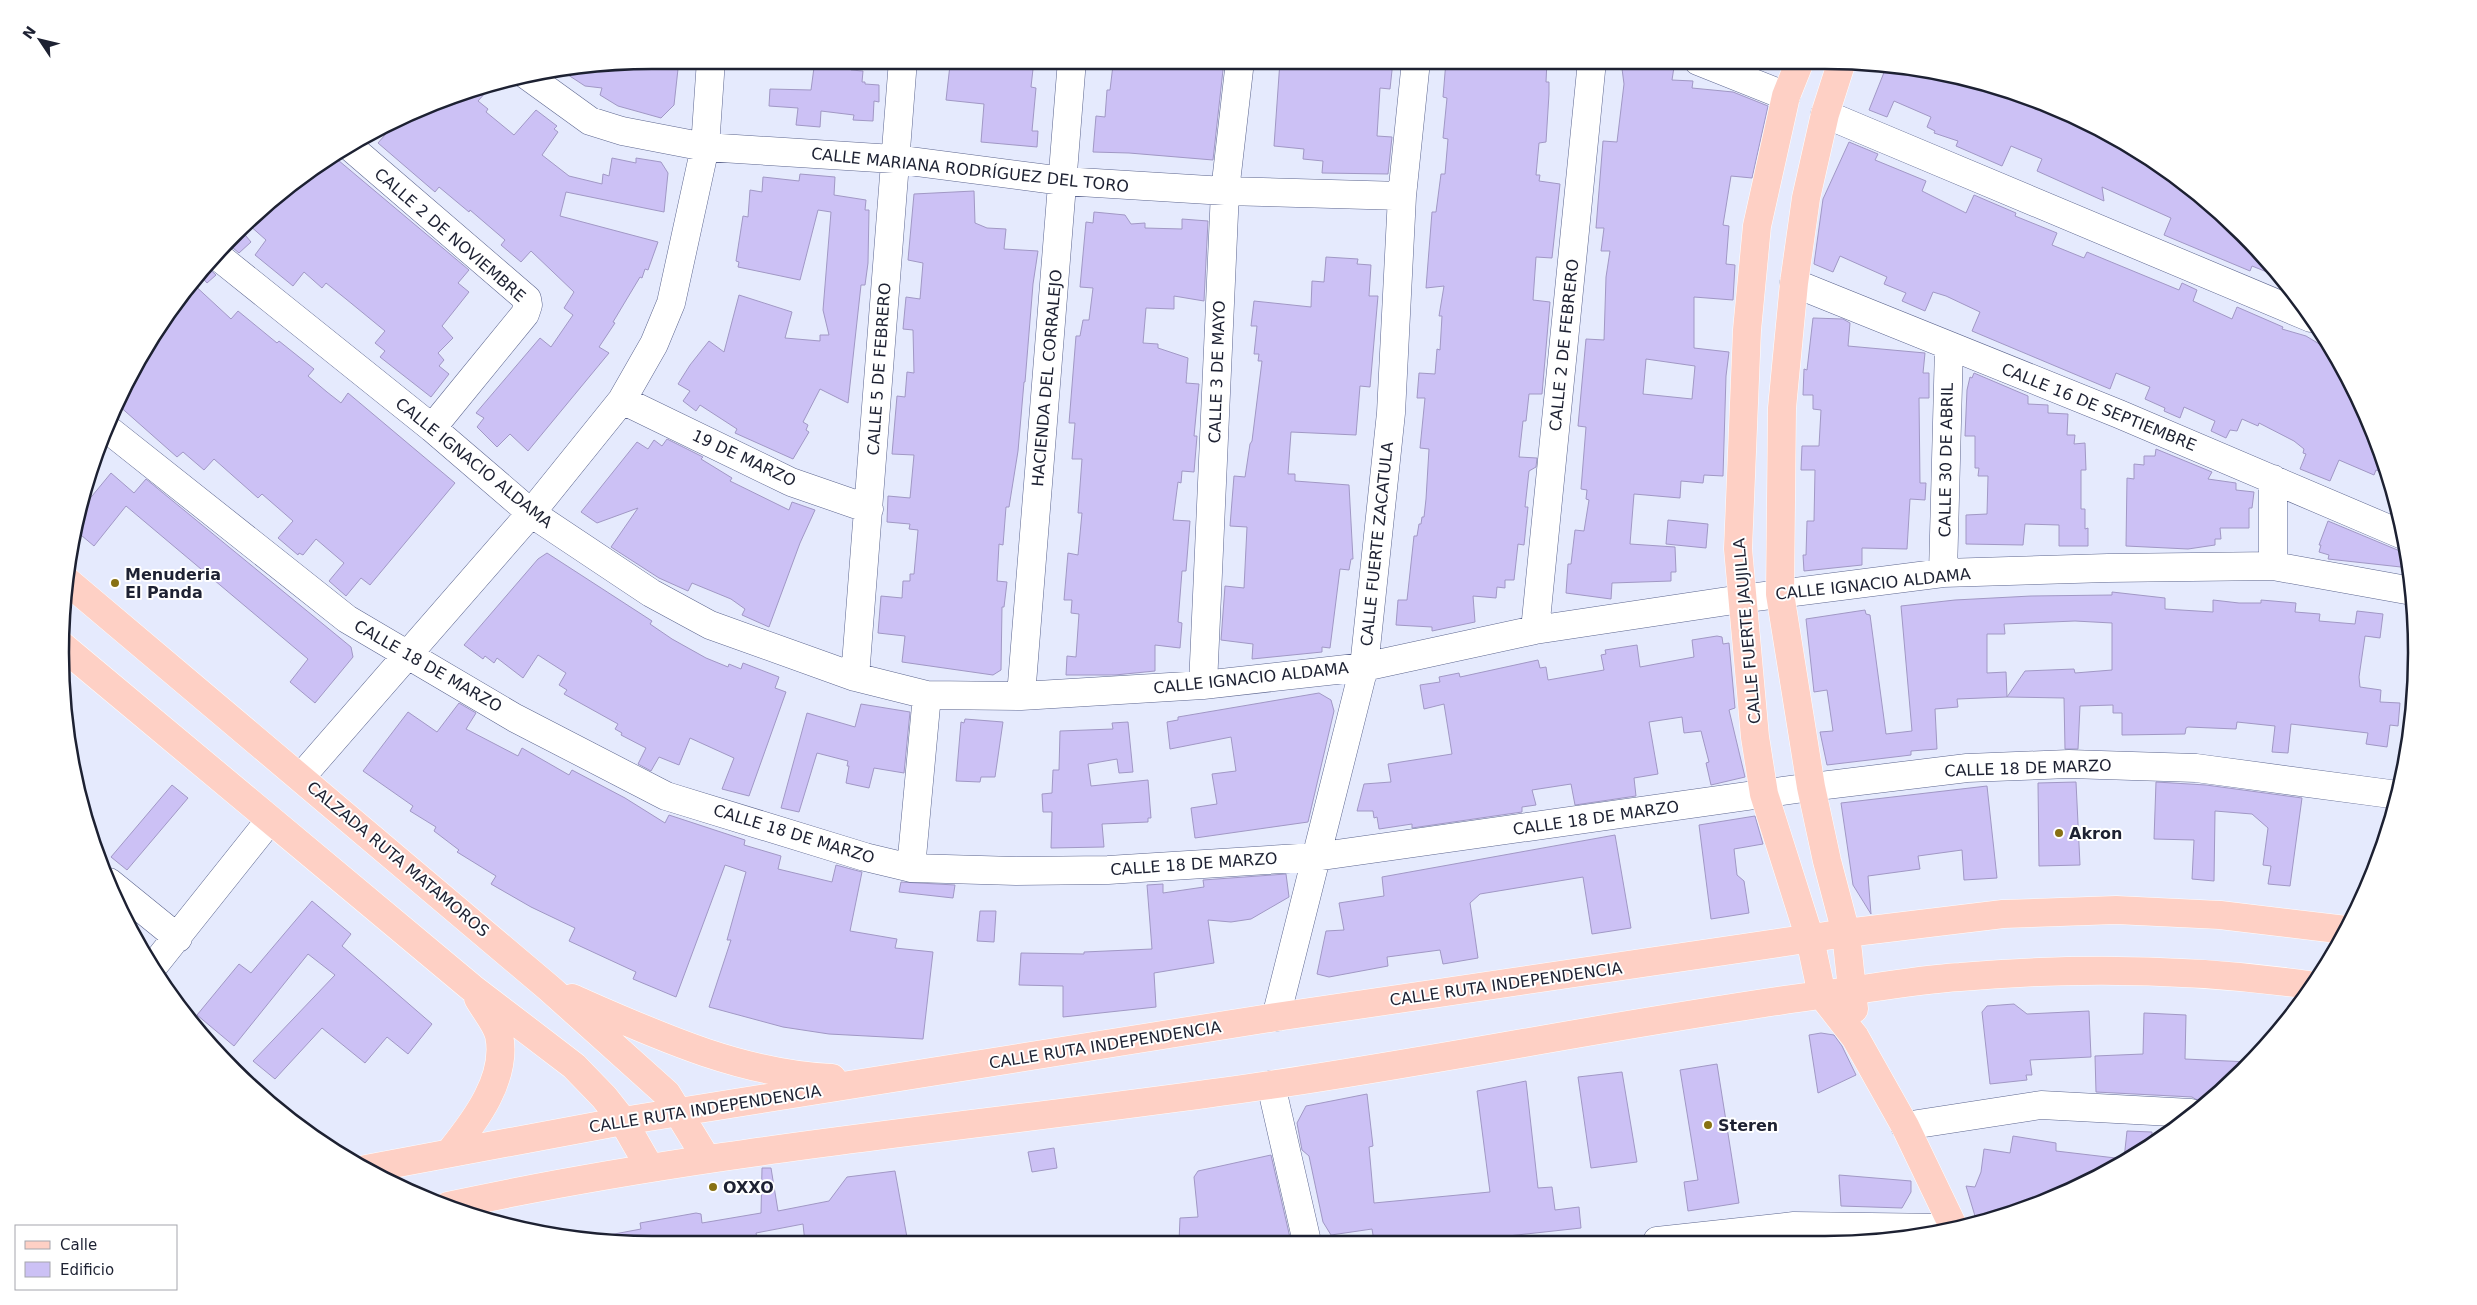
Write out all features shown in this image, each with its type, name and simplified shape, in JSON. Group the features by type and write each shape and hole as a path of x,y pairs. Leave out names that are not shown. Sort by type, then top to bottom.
{"main road":[{"name":"CALLE FUERTE JAUJILLA","path":"1797,69 1786,96 1757,226 1747,330 1738,549 1741,599 1755,737 1764,794 1810,939 1822,995 1855,1037 1905,1126 1951,1222"},
{"name":"CALLE FUERTE JAUJILLA","path":"1839,69 1825,114 1806,198 1794,283 1782,408 1780,594 1811,787 1827,861 1846,933 1854,990 1855,1037"},
{"name":"CALZADA RUTA MATAMOROS","path":"73,586 549,988 667,1094 680,1112 706,1158"},
{"path":"69,652 472,988 574,1066 604,1097 623,1121 650,1168"},
{"name":"CALLE RUTA INDEPENDENCIA","path":"377,1167 623,1121 1276,1017 1846,933 2004,914 2116,910 2220,915 2338,929"},
{"path":"460,1203 546,1185 706,1158 1271,1085 1739,1006 1959,977 2129,971 2262,978 2305,984"},
{"path":"450,1152 479,1112 494,1083 500,1061 498,1034 472,988"},
{"path":"549,988 645,1032 741,1063 808,1077 886,1080"}],"street":[{"path":"301,777 531,513 622,400 654,344 670,303 705,147 710,69"},
{"name":"CALLE 5 DE FEBRERO","path":"855,677 902,69"},
{"name":"HACIENDA DEL CORRALEJO","path":"1021,696 1071,69"},
{"name":"CALLE 3 DE MAYO","path":"1203,685 1224,191 1239,69"},
{"name":"CALLE FUERTE ZACATULA","path":"1276,1017 1364,667 1391,413 1402,196 1415,69"},
{"name":"CALLE 2 DE FEBRERO","path":"1534,630 1591,69"},
{"path":"1718,69 1786,96"},
{"name":"CALLE MARIANA RODRÍGUEZ DEL TORO","path":"534,81 590,121 622,132 705,147 894,159 1063,181 1224,191 1402,196"},
{"path":"1825,114 2300,314"},
{"name":"CALLE 2 DE NOVIEMBRE","path":"355,151 527,298 528,305 525,314 432,428"},
{"name":"CALLE IGNACIO ALDAMA","path":"222,259 432,428 531,513 651,593 710,625 855,677 927,695 1021,696 1203,685 1364,667 1534,630 1741,599 1944,573 2108,568 2273,566 2404,590"},
{"name":"CALLE 16 DE SEPTIEMBRE","path":"1794,283 2119,414 2395,532"},
{"name":"CALLE 30 DE ABRIL","path":"1944,573 1949,347"},
{"name":"19 DE MARZO","path":"622,400 792,482 869,509"},
{"name":"CALLE 18 DE MARZO","path":"112,432 347,619 515,718 666,796 865,857 911,868 1016,871 1108,870 1315,857 1811,787 1967,768 2069,764 2196,768 2390,795"},
{"path":"2273,479 2273,566"},
{"path":"911,868 927,695"},
{"path":"158,962 270,820"},
{"path":"120,891 178,938"},
{"path":"1271,1085 1306,1236"},
{"path":"1905,1126 2041,1105 2184,1113"},
{"path":"1703,1236 1794,1226 1921,1228"}],"building":[{"path":"678,69 674,105 661,118 618,106 600,95 602,88 585,86 569,75 614,70"},
{"path":"814,69 851,69 863,71 862,82 879,85 879,102 874,101 873,121 853,120 854,115 821,111 820,127 796,125 798,108 769,106 770,89 811,90"},
{"path":"950,69 1033,69 1031,87 1036,88 1032,131 1038,131 1037,147 981,142 984,104 946,100"},
{"path":"1113,69 1223,69 1213,160 1093,152 1096,116 1105,117 1107,90 1110,90"},
{"path":"1279,69 1392,69 1390,89 1380,88 1377,136 1392,137 1388,174 1322,173 1323,161 1303,159 1304,149 1274,146"},
{"path":"1445,69 1547,69 1546,82 1549,82 1549,94 1546,142 1539,143 1536,175 1540,175 1539,181 1560,184 1552,258 1536,257 1533,300 1550,302 1542,394 1529,394 1526,421 1523,421 1519,457 1537,458 1536,467 1529,471 1525,507 1528,507 1524,545 1518,544 1514,580 1505,580 1505,588 1497,587 1496,598 1473,596 1475,622 1432,631 1432,627 1396,625 1398,600 1407,600 1414,536 1417,536 1419,524 1421,524 1422,517 1424,517 1426,499 1429,449 1420,448 1425,398 1417,398 1419,373 1435,374 1437,349 1440,350 1442,316 1439,316 1444,286 1426,288 1432,212 1436,212 1441,174 1445,174 1448,139 1443,138 1447,98 1443,97"},
{"path":"1622,69 1674,69 1672,80 1693,81 1692,88 1733,92 1768,106 1752,178 1731,176 1723,225 1729,226 1726,264 1735,265 1733,300 1694,297 1694,348 1729,352 1726,376 1723,476 1704,475 1703,483 1681,481 1680,498 1634,494 1630,544 1675,547 1676,572 1671,572 1671,581 1612,583 1611,599 1566,593 1568,564 1571,564 1575,530 1584,531 1589,500 1586,499 1587,490 1581,489 1586,427 1578,426 1586,339 1604,340 1606,277 1610,251 1601,251 1604,228 1596,228 1603,141 1617,142 1624,84","holes":["1646,359 1695,366 1692,399 1643,394"]},
{"path":"1884,72 1938,80 1976,89 2048,113 2116,147 2180,189 2237,240 2266,272 2252,266 2250,271 2164,235 2171,218 2102,187 2104,201 2037,171 2042,159 2011,146 2002,166 1956,146 1958,141 1934,133 1935,131 1927,127 1931,117 1894,101 1887,117 1869,110"},
{"path":"484,94 478,101 488,109 486,112 514,135 536,110 557,126 554,129 558,132 542,155 569,176 602,184 603,174 609,176 612,158 636,163 636,158 661,162 668,173 664,212 566,192 560,216 658,242 648,270 645,269 642,278 640,277 613,322 615,323 599,347 609,353 528,451 510,434 497,447 477,427 484,418 476,413 540,338 551,347 573,315 564,308 574,292 531,251 521,262 501,245 505,240 470,210 469,212 439,187 435,192 378,143 387,133 394,129 429,113"},
{"path":"1849,142 1878,154 1875,160 1926,181 1922,191 1966,213 1974,195 2016,213 2015,216 2057,233 2052,245 2084,258 2087,252 2179,290 2182,283 2197,290 2193,301 2232,319 2237,307 2283,327 2282,329 2306,336 2320,344 2348,394 2364,429 2379,471 2376,470 2374,475 2339,460 2330,481 2300,469 2306,454 2303,453 2304,449 2294,441 2259,423 2258,426 2242,419 2237,431 2230,430 2226,438 2211,431 2215,421 2184,407 2180,418 2164,411 2165,408 2145,399 2150,387 2116,373 2110,389 1972,331 1980,312 1946,296 1933,292 1925,311 1902,301 1906,293 1884,284 1887,277 1840,256 1833,272 1814,264 1823,199"},
{"path":"339,161 469,270 458,283 469,292 442,326 453,338 438,353 444,360 439,366 449,374 431,397 380,357 385,351 375,343 385,331 346,299 326,283 322,288 304,272 293,286 255,255 266,240 253,228 297,189"},
{"path":"800,174 835,177 834,195 866,200 865,210 869,210 868,263 865,285 861,285 848,403 820,389 803,422 808,425 806,430 809,432 793,459 735,433 737,429 700,405 696,411 683,401 690,391 678,384 709,341 724,352 739,295 792,312 785,338 820,341 820,335 829,335 823,310 831,212 818,210 800,280 738,267 739,262 736,261 743,216 748,217 750,190 762,192 763,177 799,181"},
{"path":"974,191 975,223 987,228 1006,229 1004,249 1038,251 1033,284 1018,451 1009,507 1006,507 1003,545 999,544 997,581 1007,582 1004,607 1002,607 1001,670 993,675 902,662 905,636 878,633 881,596 902,598 903,581 910,581 910,574 914,574 918,530 909,529 910,524 887,522 888,496 910,498 914,455 892,454 897,396 905,397 907,372 914,373 913,330 903,329 906,297 920,299 923,263 908,260 914,194"},
{"path":"1094,212 1125,215 1131,224 1145,223 1145,228 1182,229 1182,219 1208,221 1204,301 1174,296 1174,309 1146,308 1143,343 1158,344 1158,348 1188,358 1186,383 1199,384 1194,436 1197,436 1194,472 1182,471 1181,483 1178,482 1173,520 1190,521 1186,571 1182,571 1178,622 1182,623 1180,648 1155,645 1155,671 1115,675 1066,675 1067,656 1076,657 1079,614 1071,613 1072,600 1064,600 1068,553 1078,555 1082,513 1078,513 1082,459 1072,459 1075,423 1069,423 1076,336 1080,336 1083,320 1089,320 1093,288 1080,287 1086,222 1093,223"},
{"path":"245,235 251,242 239,253 233,248"},
{"path":"1326,257 1358,259 1357,264 1371,265 1369,296 1378,296 1370,387 1360,386 1356,435 1291,432 1288,474 1295,474 1295,481 1349,485 1353,559 1351,559 1349,570 1340,569 1330,648 1322,647 1322,652 1252,659 1253,644 1221,640 1225,586 1244,588 1247,527 1230,526 1234,476 1245,477 1252,441 1262,361 1258,361 1259,354 1254,354 1257,326 1251,326 1254,301 1311,307 1312,281 1324,282"},
{"path":"211,271 216,275 207,283 204,280"},
{"path":"197,288 231,319 238,311 277,343 279,341 314,369 308,376 341,403 348,393 455,483 370,585 361,578 346,596 329,581 344,563 316,539 303,555 299,553 298,555 278,538 293,521 262,494 258,498 214,459 204,470 183,452 177,457 122,409 167,328"},
{"path":"1813,318 1843,319 1850,323 1848,346 1925,353 1923,373 1929,373 1929,398 1919,398 1920,483 1926,483 1925,500 1910,499 1907,549 1862,548 1862,565 1804,571 1803,555 1806,555 1807,521 1814,521 1815,470 1801,470 1802,446 1819,446 1821,410 1813,409 1813,395 1803,395 1804,369 1807,370"},
{"path":"1974,373 2028,396 2028,404 2048,405 2048,413 2068,414 2067,435 2075,435 2074,444 2085,443 2086,470 2081,470 2081,509 2085,509 2085,529 2088,528 2088,546 2059,546 2059,525 2025,524 2023,545 1966,544 1966,515 1987,514 1988,476 1978,476 1979,468 1975,468 1975,436 1965,436 1967,390 1970,377 1972,378"},
{"path":"667,439 703,457 701,459 732,478 730,481 789,510 792,502 815,510 800,543 769,627 742,615 745,609 731,599 692,583 688,591 659,578 611,547 638,508 597,523 581,512 637,442 648,449 654,440 662,446"},
{"path":"2156,449 2212,472 2208,479 2236,483 2236,490 2254,492 2252,508 2249,508 2249,528 2220,528 2221,539 2215,539 2215,545 2188,549 2126,546 2127,478 2134,479 2134,464 2144,465 2144,456 2155,456"},
{"path":"111,473 134,493 146,479 351,647 353,657 315,703 290,682 308,659 126,506 94,546 81,535 90,499"},
{"path":"1668,520 1708,524 1706,548 1666,544"},
{"path":"2328,521 2399,551 2402,567 2328,559 2329,555 2319,552 2321,545 2319,545"},
{"path":"547,553 652,621 650,624 672,639 706,658 728,667 729,664 741,669 743,663 779,677 775,688 786,692 749,796 722,789 734,758 690,738 679,765 659,757 651,771 638,764 646,748 621,735 622,733 615,729 618,724 564,694 567,690 559,685 566,673 538,655 523,678 497,658 494,663 485,656 483,659 464,645 538,559"},
{"path":"2112,592 2165,598 2165,609 2213,612 2213,600 2239,603 2261,603 2261,600 2296,603 2295,612 2320,614 2319,621 2355,624 2357,611 2383,614 2380,638 2365,636 2359,677 2360,687 2381,690 2380,702 2400,703 2398,726 2390,725 2387,747 2366,744 2368,733 2291,724 2288,753 2272,752 2275,726 2237,722 2236,729 2188,727 2185,734 2122,735 2122,713 2113,713 2113,705 2080,706 2078,749 2065,749 2064,698 2007,697 1957,699 1958,707 1935,709 1937,749 1911,751 1911,755 1827,765 1820,732 1833,731 1827,690 1814,692 1806,619 1865,610 1866,614 1870,615 1886,734 1912,731 1901,606 1955,600 2031,596 2112,595","holes":["2075,621 2112,623 2112,670 2075,673 2074,669 2025,671 2007,697 2006,672 1987,673 1987,634 2005,634 2004,624"]},
{"path":"1722,637 1723,644 1729,643 1735,708 1729,710 1745,777 1711,785 1706,763 1709,762 1701,731 1684,733 1682,717 1649,722 1658,774 1634,778 1636,796 1575,805 1571,784 1532,790 1536,805 1522,807 1522,812 1412,828 1412,824 1379,829 1377,817 1374,818 1373,811 1357,811 1364,784 1391,782 1388,764 1452,754 1444,704 1424,709 1420,685 1440,682 1439,677 1459,673 1460,677 1538,660 1540,668 1546,667 1548,680 1604,670 1601,655 1606,654 1605,650 1637,645 1640,667 1694,657 1692,640"},
{"path":"1319,693 1331,700 1334,711 1308,822 1195,838 1191,808 1217,804 1212,774 1236,771 1231,737 1170,749 1167,722 1178,720 1178,717"},
{"path":"459,703 476,713 466,729 518,756 522,748 569,775 572,770 625,798 665,823 669,815 745,840 744,845 781,856 778,869 832,882 836,865 862,872 850,931 897,939 895,948 933,952 923,1039 829,1034 783,1027 709,1007 731,940 727,940 746,872 725,865 676,997 633,979 636,972 569,941 575,928 531,907 491,884 496,876 457,852 459,850 434,831 436,827 410,811 413,806 363,771 408,712 437,732"},
{"path":"861,704 910,712 904,773 874,768 869,788 846,783 848,761 817,753 799,812 781,808 807,713 855,727"},
{"path":"965,719 1003,722 995,777 981,777 980,782 956,781 961,722 964,723"},
{"path":"1128,722 1133,772 1119,773 1117,759 1088,764 1091,786 1148,780 1151,818 1148,818 1148,822 1102,824 1104,847 1051,848 1052,812 1043,812 1042,794 1052,793 1053,770 1059,770 1060,731 1113,729 1112,723"},
{"name":"Akron","path":"2076,782 2080,865 2039,866 2038,783"},
{"path":"2156,782 2206,785 2302,798 2290,886 2268,884 2271,866 2263,865 2268,828 2252,814 2215,811 2214,881 2192,879 2194,840 2154,839"},
{"path":"172,785 188,798 127,870 111,857"},
{"path":"1987,786 1997,878 1964,880 1962,850 1918,856 1920,869 1868,876 1871,914 1853,885 1841,803"},
{"path":"1755,816 1763,844 1734,849 1737,875 1744,881 1749,913 1711,919 1699,825"},
{"path":"1615,835 1631,928 1592,934 1583,877 1480,894 1470,903 1478,958 1443,964 1440,950 1387,957 1388,966 1329,977 1317,974 1326,931 1344,930 1339,903 1384,896 1382,877"},
{"path":"1286,874 1289,897 1251,919 1231,922 1208,920 1214,963 1154,973 1156,1007 1063,1017 1063,986 1019,985 1021,953 1084,954 1084,952 1152,949 1147,885 1163,884 1163,893 1204,887 1203,880"},
{"path":"901,882 955,885 953,898 899,892"},
{"path":"312,901 351,934 342,946 432,1024 408,1054 387,1037 365,1063 322,1028 275,1079 253,1061 335,975 308,954 234,1046 197,1015 239,964 251,973"},
{"path":"980,911 996,911 994,942 977,941"},
{"path":"2014,1004 2027,1014 2089,1011 2091,1057 2030,1060 2032,1075 2026,1075 2027,1080 1990,1084 1982,1012 1987,1006"},
{"path":"2144,1013 2186,1015 2185,1059 2240,1062 2198,1101 2192,1097 2096,1092 2095,1056 2143,1054"},
{"path":"1821,1033 1834,1035 1842,1046 1856,1075 1818,1093 1809,1035"},
{"name":"Steren","path":"1717,1064 1739,1203 1688,1211 1684,1182 1698,1180 1680,1070"},
{"path":"1622,1072 1637,1162 1591,1168 1578,1077"},
{"path":"1526,1081 1538,1188 1552,1187 1555,1210 1579,1207 1581,1228 1508,1236 1373,1236 1372,1229 1331,1235 1323,1222 1309,1156 1302,1150 1297,1123 1306,1106 1367,1094 1373,1146 1369,1147 1374,1203 1490,1192 1477,1091"},
{"path":"2127,1131 2152,1132 2152,1136 2125,1153"},
{"path":"2013,1136 2056,1143 2056,1151 2116,1158 2048,1192 1975,1216 1966,1186 1975,1187 1981,1172 1984,1149 2010,1153"},
{"path":"1054,1148 1057,1168 1032,1172 1028,1152"},
{"path":"1271,1155 1290,1236 1179,1236 1180,1218 1198,1217 1194,1177 1198,1171"},
{"path":"762,1168 771,1168 778,1211 829,1201 847,1177 895,1171 907,1236 804,1236 803,1224 756,1233 757,1236 611,1235 641,1229 640,1223 696,1213 701,1214 702,1223 761,1213"},
{"path":"1839,1175 1911,1181 1911,1192 1902,1208 1841,1206"}],"place":[{"name":"Menuderia El Panda","path":"115,583"},
{"name":"Akron","path":"2059,833"},
{"name":"Steren","path":"1708,1125"},
{"name":"OXXO","path":"713,1187"}]}
